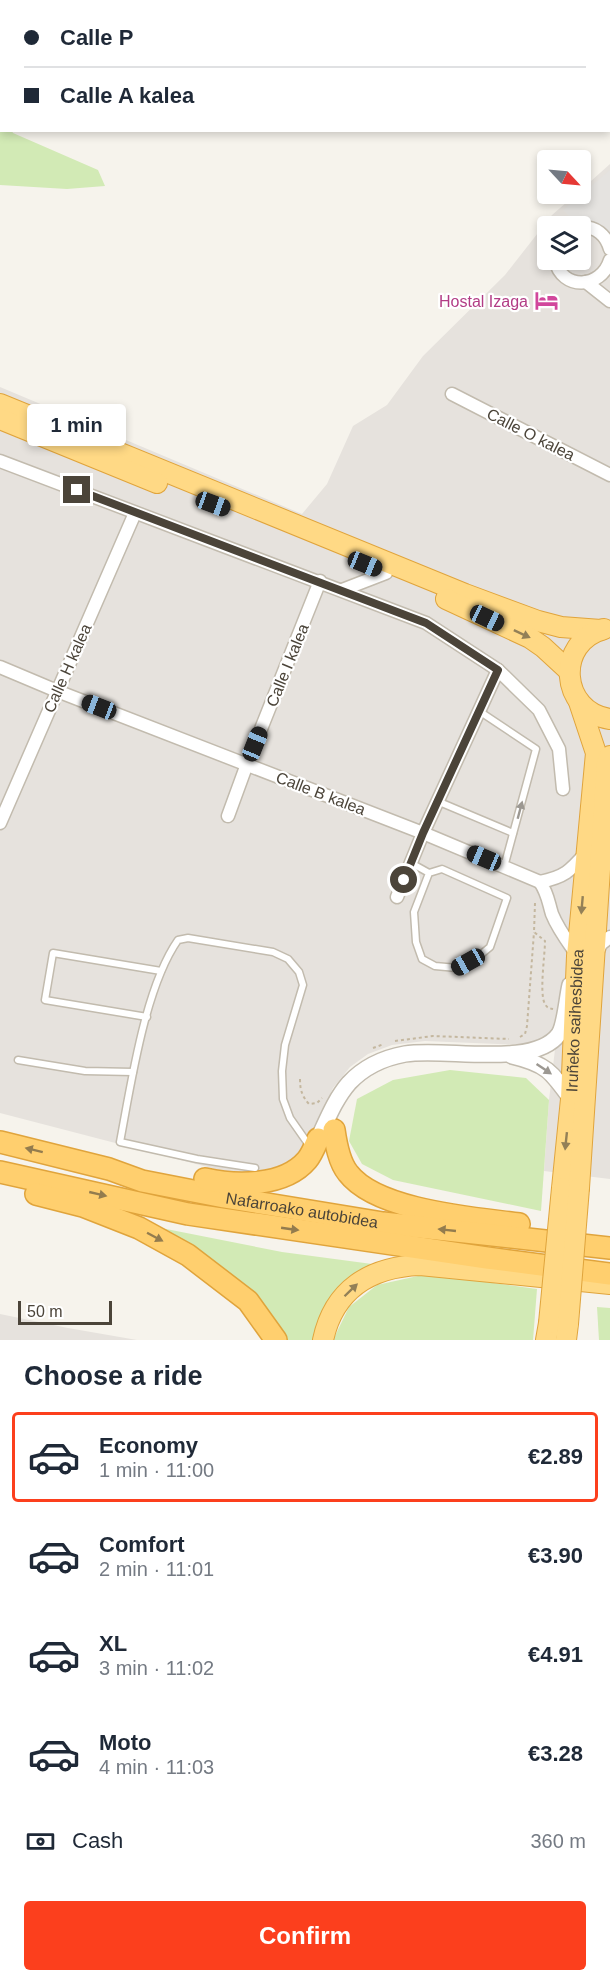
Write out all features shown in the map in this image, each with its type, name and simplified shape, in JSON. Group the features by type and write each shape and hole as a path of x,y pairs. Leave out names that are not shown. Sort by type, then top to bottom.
{"highway":[{"path":"0,404 465,594 538,621 561,627 605,629"},
{"path":"0,419 386,573 530,638 569,671 572,658 579,646 589,636 605,629"},
{"name":"Iruñeko saihesbidea","path":"569,671 570,682 596,753 600,857"},
{"path":"579,702 589,712 610,719"},
{"name":"Iruñeko saihesbidea","path":"571,1188 570,1099 600,857 607,763 610,756"},
{"name":"Iruñeko saihesbidea","path":"557,1332 571,1188 586,958"},
{"path":"109,1169 147,1167 223,1183 247,1184 274,1179 295,1170 306,1161 317,1139"},
{"path":"317,1139 348,1174 376,1195 396,1203 548,1228 600,1247"},
{"path":"317,1139 336,1145 348,1174"},
{"name":"Nafarroako autobidea","path":"0,1142 109,1169 142,1181 292,1208 383,1223 600,1247"},
{"name":"Nafarroako autobidea","path":"0,1172 188,1214 610,1274"},
{"path":"0,1185 83,1206 139,1228 188,1254 248,1300 274,1339"},
{"path":"323,1340 331,1315 347,1293 367,1276 391,1268 420,1265 610,1284"}],"street":[{"path":"591,228 603,235 610,249"},
{"path":"560,270 567,278 576,282 586,282 599,277 610,260"},
{"path":"586,282 610,301"},
{"name":"Calle O kalea","path":"452,394 610,475"},
{"path":"0,461 426,623 498,670 539,710 559,749 563,789"},
{"name":"Calle H kalea","path":"0,823 135,513"},
{"path":"342,590 386,573"},
{"name":"Calle I kalea","path":"228,816 320,581"},
{"name":"Calle B kalea","path":"0,667 423,833 540,882"},
{"path":"397,897 423,833 498,670"},
{"path":"0,787 13,792"},
{"path":"586,958 561,932 552,913 549,896 540,882 552,880 600,857"},
{"path":"506,1055 548,1045 560,1032 586,958 610,937"},
{"path":"317,1139 331,1098 375,1063 404,1054 428,1052 506,1055 531,1061 546,1068 570,1099"}],"lane":[{"path":"479,711 536,749 504,867"},
{"path":"438,801 513,833"},
{"path":"411,863 429,873 442,869 507,898 490,946 479,957 457,968 435,966 429,963 423,959 416,942 414,912 429,873"},
{"path":"255,1168 197,1159 120,1142 133,1072 147,1017 161,971 178,940 188,938 273,952 288,959 299,972 303,985 285,1045 282,1075 283,1099 290,1118 317,1139"},
{"path":"147,1017 45,1000 53,953 161,971"},
{"path":"18,1060 85,1071 133,1072"}],"path":[{"path":"394,1041 433,1036 518,1039 525,1034 528,1026 536,896"},
{"path":"534,932 545,941 544,1003 547,1007 556,1010"},
{"path":"369,1051 386,1044"},
{"path":"300,1079 303,1098 309,1104 331,1098"}],"shaded area":[{"path":"610,164 610,1179 544,1171 558,1024 553,1032 524,1045 425,1041 392,1045 368,1054 350,1067 333,1088 305,1151 290,1166 246,1177 0,1113 0,387 302,514 327,484 353,426 387,405 423,356 505,275 537,234 537,270 591,270 591,216 552,215 565,204 591,204 591,181"},
{"path":"610,170 610,234 597,223 591,222 591,216 569,216 563,210 570,204 591,204 591,186"},
{"path":"0,1314 68,1328 137,1340 0,1340"}],"green space":[{"path":"0,132 12,132 98,170 105,186 67,189 0,185"},
{"path":"450,1070 526,1078 549,1100 541,1211 393,1180 362,1164 349,1141 357,1099 393,1080"},
{"path":"156,1227 282,1252 372,1264 353,1276 314,1340 287,1340 274,1320"},
{"path":"427,1274 537,1289 533,1340 333,1340 349,1307 377,1285"},
{"path":"597,1307 610,1308 610,1340 599,1340"}],"place":[{"name":"Hostal Izaga","path":"546,301"}],"route":[{"path":"77,490 426,623 498,670 423,833 404,880"}]}
